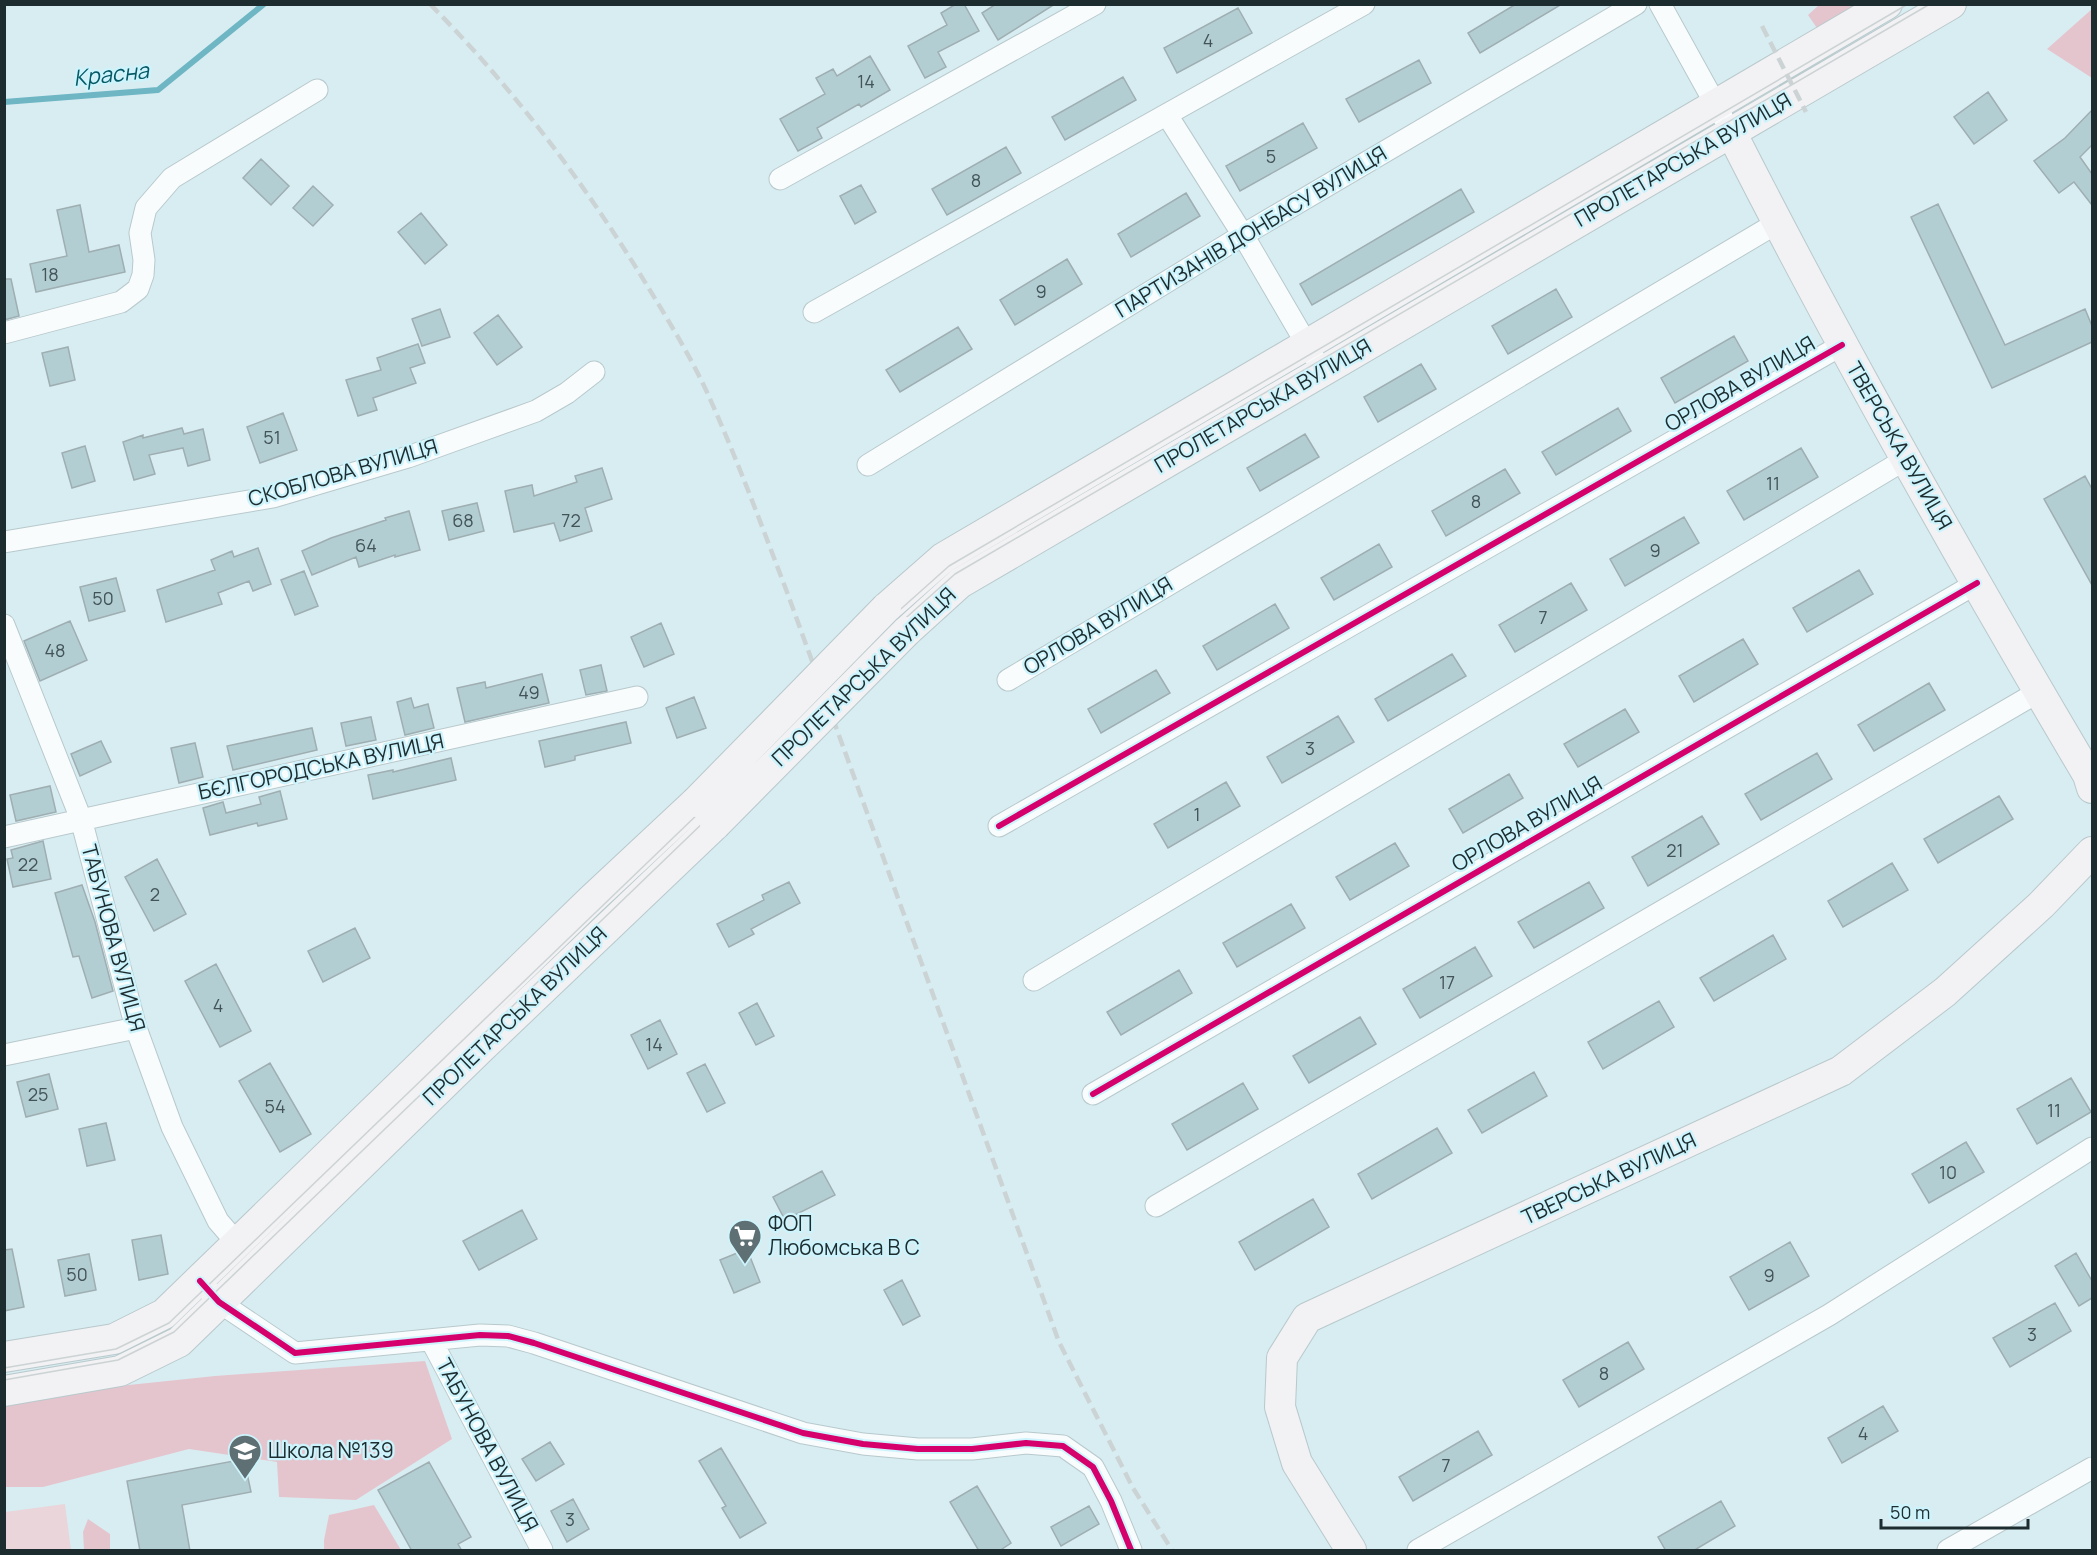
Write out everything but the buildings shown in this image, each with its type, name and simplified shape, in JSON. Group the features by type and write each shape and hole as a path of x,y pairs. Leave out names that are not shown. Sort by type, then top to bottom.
{"main road":[{"name":"ПРОЛЕТАРСЬКА ВУЛИЦЯ","path":"4,1391 120,1371 180,1342 237,1243 591,900 696,802 886,608 943,558 1887,4"},
{"name":"ПРОЛЕТАРСЬКА ВУЛИЦЯ","path":"4,1357 114,1339 209,1291 715,825 906,632 960,583 1951,4"},
{"name":"ТВЕРСЬКА ВУЛИЦЯ","path":"1731,132 1842,345 2038,692 2088,775 2092,788"},
{"name":"ТВЕРСЬКА ВУЛИЦЯ","path":"1351,1551 1298,1463 1280,1407 1282,1358 1306,1318 1841,1071 1945,992 2042,905 2092,852"}],"street":[{"path":"780,179 1095,4"},
{"path":"814,312 1364,4"},
{"name":"ПАРТИЗАНІВ ДОНБАСУ ВУЛИЦЯ","path":"868,465 1243,235 1636,4"},
{"name":"ТВЕРСЬКА ВУЛИЦЯ","path":"1660,4 1731,132"},
{"path":"4,333 121,302 138,289 143,275 144,260 140,233 146,208 172,178 317,90"},
{"path":"1167,115 1243,235 1323,371"},
{"name":"ОРЛОВА ВУЛИЦЯ","path":"1008,680 1777,223"},
{"name":"ОРЛОВА ВУЛИЦЯ","path":"999,826 1842,345"},
{"name":"СКОБЛОВА ВУЛИЦЯ","path":"4,542 273,497 408,457 536,411 567,393 594,372"},
{"path":"1034,980 1906,459"},
{"name":"ОРЛОВА ВУЛИЦЯ","path":"1093,1094 1977,583"},
{"name":"ТАБУНОВА ВУЛИЦЯ","path":"4,625 81,819 136,1028 172,1127 218,1221 237,1243"},
{"path":"1156,1206 2038,692"},
{"name":"БЄЛГОРОДСЬКА ВУЛИЦЯ","path":"4,837 637,698"},
{"path":"4,1055 136,1028"},
{"path":"1418,1551 1829,1315 2092,1148"},
{"path":"209,1291 295,1353 480,1335 508,1336 534,1342 802,1433 853,1442 918,1449 972,1449 1026,1443 1063,1446 1093,1467 1111,1502 1131,1551"},
{"name":"ТАБУНОВА ВУЛИЦЯ","path":"431,1340 542,1551"},
{"path":"1948,1551 2092,1468"}],"shaded area":[{"path":"1819,5 1865,5 1819,31 1808,15"},
{"path":"2092,9 2092,78 2047,49"},
{"path":"425,1361 452,1439 356,1500 279,1497 277,1462 189,1449 43,1487 5,1487 5,1403 52,1393 215,1376"},
{"path":"65,1504 71,1550 5,1550 5,1512"},
{"path":"374,1505 401,1550 324,1550 329,1515"},
{"path":"88,1519 110,1534 110,1550 84,1550 83,1532"}],"waterway":[{"name":"Красна","path":"4,102 158,90 264,4"}],"tram line":[{"path":"4,1368 116,1349 169,1323 702,810 893,616 949,566 1908,4"},
{"path":"4,1380 118,1360 174,1332 709,817 899,624 955,574 1930,4"}],"railway":[{"path":"430,4 520,104 574,175 648,287 706,390 787,592 1059,1342 1133,1488 1172,1550"},
{"path":"1762,26 1806,112"}],"cycle path":[{"path":"999,826 1842,345"},
{"path":"1093,1094 1977,583"},
{"path":"200,1281 219,1302 295,1353 480,1335 508,1336 803,1433 863,1444 918,1449 972,1449 1026,1443 1063,1446 1093,1467 1111,1501 1131,1550"}],"place":[{"name":"ФОП Любомська В С","path":"745,1265"},
{"name":"Школа №139","path":"245,1480"}]}
